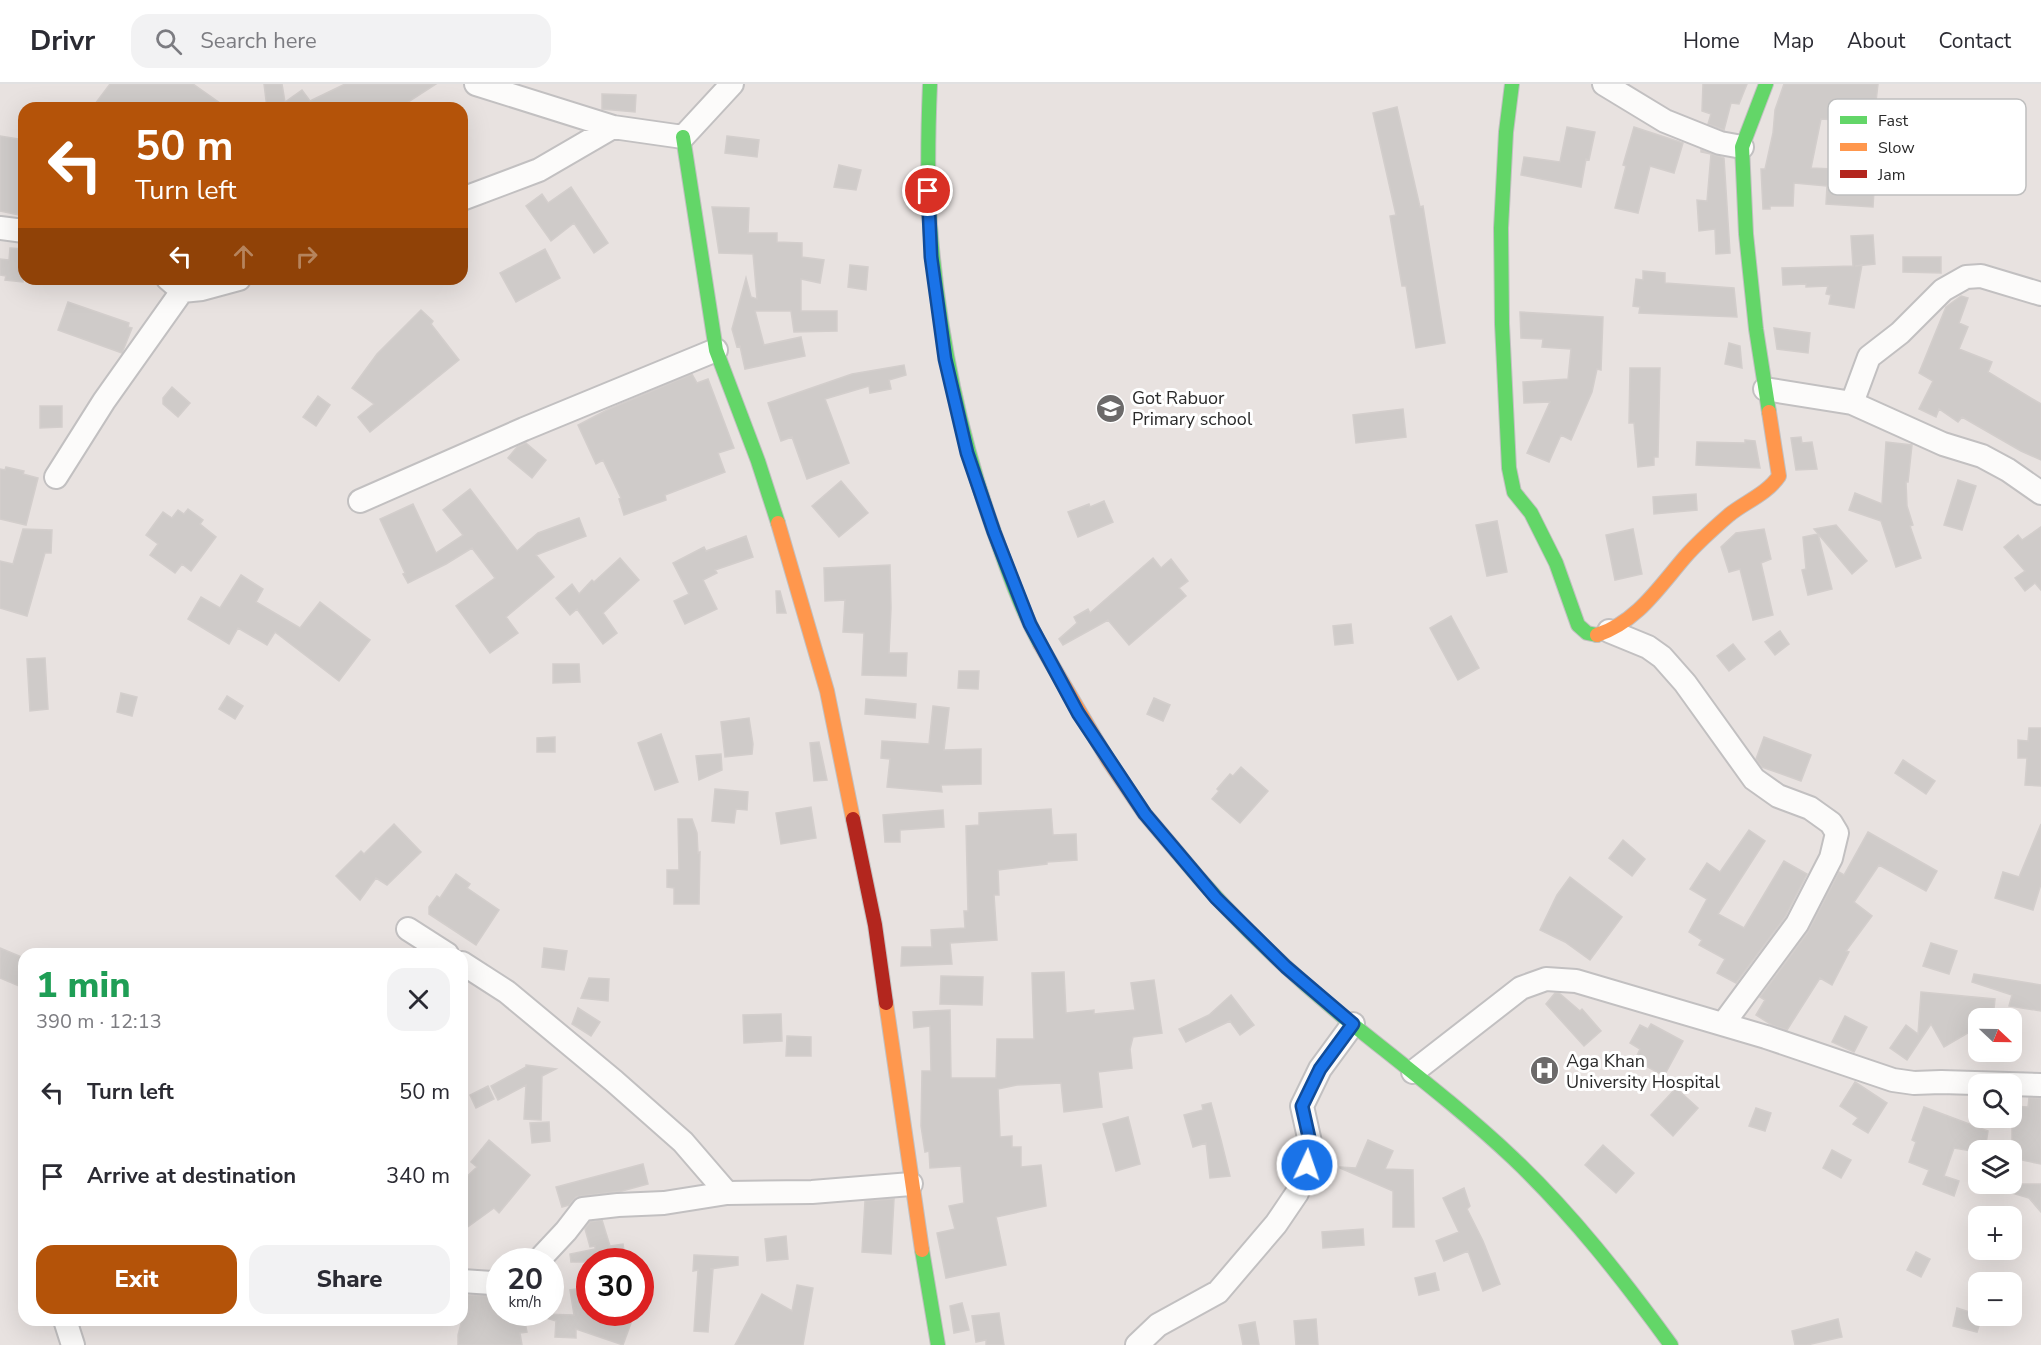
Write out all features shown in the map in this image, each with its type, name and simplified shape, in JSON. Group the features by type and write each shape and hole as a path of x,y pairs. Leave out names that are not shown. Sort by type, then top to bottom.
{"main road":[{"path":"930,84 927,169 931,257 945,359 967,453 994,532 1030,624 1078,713 1145,814 1216,898 1286,967 1514,1159 1575,1222 1638,1299 1671,1345"},
{"path":"1512,84 1504,166 1500,255 1509,468 1514,492 1531,513 1556,563 1578,625 1587,633 1597,635 1609,631 1632,617 1656,593 1687,555 1728,515 1773,485 1779,476 1756,328 1746,234 1742,147 1766,84"},
{"path":"683,137 716,350 765,483 827,691 875,925 911,1184 938,1345"}],"street":[{"path":"476,84 613,127 683,137 732,84"},
{"path":"1604,84 1665,122 1720,142 1742,147"},
{"path":"468,197 539,170 613,127"},
{"path":"0,228 18,230"},
{"path":"1852,403 1869,357 1900,333 1944,290 1966,277 1981,276 2041,294"},
{"path":"56,477 175,285 201,289 216,285"},
{"path":"360,501 524,429 716,350"},
{"path":"1766,389 1852,403 1943,444 1982,456 2008,470 2041,493"},
{"path":"1609,631 1648,647 1662,657 1685,683 1754,779 1778,796 1810,808 1832,823 1837,833 1831,858 1797,924 1722,1024"},
{"path":"408,929 438,948"},
{"path":"468,967 507,992 614,1081 683,1142 727,1193"},
{"path":"1413,1072 1521,988 1546,979 1576,981 1766,1037 1893,1080 1914,1083 2041,1085"},
{"path":"1137,1345 1158,1325 1218,1292 1276,1224 1298,1192 1307,1165 1310,1142 1302,1106 1320,1069 1353,1024"},
{"path":"551,1248 583,1209 664,1203 727,1193 812,1192 911,1184"},
{"path":"468,1281 486,1283"},
{"path":"67,1326 73,1345"}],"building":[{"path":"110,84 193,84 218,102 96,102"},
{"path":"264,84 282,84 285,102 266,102"},
{"path":"345,84 436,84 408,102 285,102 302,90 310,101"},
{"path":"1703,84 1747,84 1739,104 1731,103 1724,130 1708,124 1711,114 1702,111"},
{"path":"1784,84 1878,84 1876,99 1828,99 1828,119 1821,119 1811,168 1828,169 1828,195 1874,195 1873,207 1826,204 1827,186 1794,183 1793,206 1770,206 1770,209 1763,209 1761,169 1765,169 1773,133 1775,110"},
{"path":"602,94 636,95 635,112 602,109"},
{"path":"1397,107 1420,207 1423,206 1445,343 1416,348 1406,286 1402,286 1390,216 1396,215 1373,113"},
{"path":"1567,127 1595,132 1589,160 1586,159 1581,187 1521,175 1524,157 1560,162"},
{"path":"1634,127 1683,143 1674,173 1650,166 1638,213 1615,208 1626,166 1623,165"},
{"path":"0,136 18,139 18,215 0,211"},
{"path":"727,136 759,140 757,157 725,153"},
{"path":"1701,150 1724,158 1730,253 1716,254 1715,229 1699,231 1697,200 1707,201 1711,154 1701,152"},
{"path":"839,165 861,170 856,190 834,187"},
{"path":"571,187 608,243 594,253 574,223 551,241 526,206 542,194 548,203"},
{"path":"712,207 749,208 748,233 777,233 777,242 802,243 802,257 824,260 820,283 801,279 801,311 837,311 837,331 794,332 791,311 755,311 764,345 801,337 805,356 745,369 740,346 737,347 732,329 746,278 751,297 757,299 753,254 719,253"},
{"path":"1873,235 1875,264 1862,265 1854,308 1829,304 1831,295 1826,294 1828,286 1783,285 1782,268 1853,266 1851,236"},
{"path":"10,248 18,249 18,281 5,280 6,276 0,275 0,259 9,260"},
{"path":"545,249 560,278 516,302 500,273"},
{"path":"1903,257 1941,257 1941,273 1903,272"},
{"path":"850,265 868,267 866,290 848,287"},
{"path":"1643,271 1665,273 1665,283 1734,288 1737,317 1639,313 1640,307 1633,306 1636,279 1643,280"},
{"path":"1961,296 1968,298 1959,323 1968,327 1959,349 1992,362 1988,372 2041,404 2041,460 1962,417 1958,422 1939,409 1936,417 1919,409 1933,381 1919,373 1946,307"},
{"path":"68,302 129,323 128,327 132,328 122,353 58,330"},
{"path":"421,310 433,321 431,324 459,360 370,432 358,417 374,404 352,388 377,354"},
{"path":"1520,312 1603,317 1601,370 1597,369 1592,392 1571,440 1561,435 1549,462 1527,453 1550,402 1524,403 1523,382 1568,379 1571,349 1542,347 1543,339 1521,338"},
{"path":"1774,328 1810,333 1808,353 1777,349"},
{"path":"1729,343 1740,346 1742,368 1725,364"},
{"path":"904,365 906,375 889,380 891,389 870,393 869,386 825,399 849,463 807,479 792,437 781,441 768,403 852,374"},
{"path":"1630,368 1660,368 1658,457 1654,457 1654,465 1638,467 1634,423 1629,423"},
{"path":"692,374 697,383 708,379 734,448 718,453 725,472 665,495 666,500 624,515 619,499 621,498 603,460 596,464 578,425 609,409"},
{"path":"172,387 190,403 178,417 163,404 163,398"},
{"path":"318,396 330,405 316,426 303,417"},
{"path":"40,406 62,406 62,427 40,428"},
{"path":"1403,409 1406,437 1356,443 1353,415"},
{"path":"1801,437 1802,443 1812,442 1817,469 1796,470 1791,438"},
{"path":"1745,440 1755,441 1760,468 1696,465 1697,442 1745,443"},
{"path":"1886,442 1912,445 1908,482 1906,482 1907,506 1913,525 1910,526 1921,558 1896,567 1881,521 1849,510 1855,493 1882,504"},
{"path":"526,443 546,460 532,478 508,458 517,447"},
{"path":"6,467 24,471 23,474 38,478 26,525 0,519 0,469 5,470"},
{"path":"1958,480 1976,486 1962,530 1944,525"},
{"path":"841,481 868,513 839,537 812,506"},
{"path":"470,489 517,551 538,533 579,518 586,536 536,555 554,577 506,617 518,633 490,653 456,606 495,578 472,548 408,583 380,519 413,504 436,553 463,535 443,510"},
{"path":"1696,494 1697,510 1654,514 1653,497"},
{"path":"1104,501 1113,522 1078,537 1068,512"},
{"path":"188,509 203,520 200,524 216,537 191,571 182,564 175,573 150,555 158,544 146,535 163,512 172,518 178,510 184,514"},
{"path":"1497,521 1507,572 1487,576 1476,525"},
{"path":"1836,525 1867,561 1852,574 1814,529"},
{"path":"2041,527 2041,590 2035,583 2025,591 2015,578 2025,571 2004,547 2018,535 2022,540"},
{"path":"23,529 52,530 51,553 45,553 27,616 0,608 0,561 13,564"},
{"path":"1633,529 1642,574 1615,580 1606,535"},
{"path":"1764,529 1771,559 1761,563 1773,615 1753,620 1740,569 1729,572 1721,547 1736,533"},
{"path":"1818,534 1832,589 1808,595 1802,570 1806,569 1803,537"},
{"path":"746,536 753,557 715,570 717,573 703,580 717,609 685,624 674,601 689,594 673,563 704,547 706,551"},
{"path":"620,558 639,580 603,613 617,633 603,644 577,609 570,615 556,598 572,584 579,594 592,580 594,582"},
{"path":"1153,558 1161,568 1171,559 1188,581 1179,588 1186,596 1129,645 1108,620 1063,645 1059,639 1077,623 1074,617 1088,609 1090,613"},
{"path":"890,565 889,653 907,653 906,676 862,675 864,633 843,632 845,600 825,601 824,568"},
{"path":"241,575 263,589 256,602 300,628 320,602 370,640 339,681 275,632 267,645 238,628 229,644 188,619 201,597 220,608"},
{"path":"776,591 780,591 786,613 777,613"},
{"path":"1451,616 1479,668 1458,680 1430,628"},
{"path":"1351,624 1353,643 1335,645 1333,626"},
{"path":"1780,631 1789,644 1775,655 1765,642"},
{"path":"1733,644 1745,659 1729,671 1717,656"},
{"path":"45,658 48,709 30,711 27,659"},
{"path":"553,664 579,664 580,682 553,683"},
{"path":"959,671 979,671 978,689 958,688"},
{"path":"121,693 137,697 132,716 117,712"},
{"path":"227,696 243,706 235,719 219,709"},
{"path":"1154,698 1170,705 1163,721 1147,714"},
{"path":"866,699 916,704 915,718 865,714"},
{"path":"933,706 949,708 944,750 981,749 981,784 941,785 942,792 887,787 890,759 881,758 882,741 929,744"},
{"path":"749,718 753,744 752,754 725,757 721,722"},
{"path":"2029,728 2041,728 2041,786 2025,785 2027,758 2018,758 2018,740 2028,741"},
{"path":"661,734 678,782 655,790 638,743"},
{"path":"555,737 555,752 537,752 537,738"},
{"path":"1764,737 1811,755 1801,781 1762,767 1756,759"},
{"path":"819,742 827,780 814,781 810,743"},
{"path":"721,754 722,770 699,780 696,756"},
{"path":"1903,760 1935,781 1926,794 1895,773"},
{"path":"1241,767 1268,791 1240,823 1212,799 1230,774 1233,776"},
{"path":"715,789 748,792 747,810 736,809 734,823 712,821"},
{"path":"811,807 816,838 781,844 776,813"},
{"path":"1051,809 1053,835 1076,834 1077,860 998,870 999,895 994,895 997,940 950,943 952,964 901,966 902,947 932,947 931,930 965,928 964,911 968,911 966,826 979,825 979,813"},
{"path":"943,810 944,827 900,830 900,842 885,842 883,815"},
{"path":"678,819 692,819 697,833 698,853 700,852 699,904 674,904 674,888 667,887 667,870 679,870"},
{"path":"394,824 421,852 387,885 376,878 360,900 336,876 361,851 364,854"},
{"path":"2041,824 2041,884 2033,910 1995,898 2003,872 2019,877"},
{"path":"1749,830 1765,841 1718,914 1744,928 1784,861 1807,874 1785,917 1736,983 1717,973 1725,959 1699,945 1702,940 1689,932 1707,899 1690,889 1707,863 1720,872"},
{"path":"1868,832 1937,871 1926,891 1879,865 1854,902 1872,916 1846,951 1849,952 1832,985 1820,978 1787,1030 1772,1025 1756,1015 1765,1000 1760,997 1808,932 1839,872 1844,875"},
{"path":"1623,840 1645,859 1632,876 1609,858"},
{"path":"456,874 470,884 467,888 499,910 476,945 429,914 429,907 437,896 440,898"},
{"path":"1570,877 1622,917 1590,960 1565,942 1540,930 1557,895"},
{"path":"1931,943 1957,951 1949,974 1923,966"},
{"path":"0,948 18,956 18,986 0,978"},
{"path":"544,948 567,951 564,970 542,967"},
{"path":"1064,972 1066,1013 1094,1010 1094,1014 1135,1010 1131,983 1154,980 1162,1033 1133,1037 1130,1049 1132,1068 1098,1072 1102,1107 1064,1112 1061,1083 1017,1085 998,1089 1000,1137 1012,1136 1012,1147 1021,1147 1021,1167 1041,1165 1046,1206 996,1217 1006,1265 946,1278 937,1233 955,1229 949,1206 964,1203 961,1166 930,1168 929,1151 925,1152 921,1126 922,1071 931,1071 930,1026 914,1028 913,1012 950,1010 951,1078 996,1078 997,1039 1034,1039 1032,973"},
{"path":"1974,974 2041,985 2041,1011 2009,1006 2012,995 1972,982"},
{"path":"941,976 983,977 982,1005 940,1004"},
{"path":"589,978 609,979 608,1001 581,998"},
{"path":"1921,992 1995,999 1994,1008 1968,1008 1968,1033 1944,1047 1931,1024 1907,1060 1890,1048 1906,1025 1918,1034"},
{"path":"1555,993 1559,993 1580,1011 1582,1009 1601,1031 1584,1046 1546,1004"},
{"path":"1231,995 1254,1025 1240,1035 1230,1021 1186,1042 1179,1029 1209,1015"},
{"path":"578,1008 600,1022 591,1036 572,1024"},
{"path":"781,1014 782,1041 744,1043 743,1015"},
{"path":"1845,1016 1867,1027 1854,1052 1832,1042"},
{"path":"1651,1024 1683,1041 1664,1076 1635,1060 1640,1049 1630,1043 1640,1025 1648,1029"},
{"path":"787,1036 811,1037 811,1056 786,1056"},
{"path":"526,1065 556,1069 542,1076 541,1120 524,1119 526,1085 498,1100 491,1086"},
{"path":"1855,1082 1887,1103 1868,1133 1853,1124 1858,1118 1840,1106"},
{"path":"488,1086 494,1099 476,1108 470,1095"},
{"path":"1676,1088 1698,1108 1673,1136 1651,1115"},
{"path":"2029,1098 2041,1098 2041,1164 2022,1160 2022,1140 2012,1140 2012,1128 2022,1128 2022,1107 2028,1107"},
{"path":"1211,1103 1230,1176 1210,1178 1206,1143 1193,1147 1184,1115 1203,1110 1202,1105"},
{"path":"1924,1107 1968,1124 1968,1128 1988,1131 1987,1140 1968,1140 1968,1150 1954,1148 1944,1176 1959,1181 1954,1196 1923,1184 1929,1170 1909,1162 1916,1142 1912,1140"},
{"path":"1756,1108 1771,1113 1765,1131 1749,1126"},
{"path":"1128,1117 1140,1164 1116,1171 1103,1124"},
{"path":"549,1122 550,1141 532,1143 530,1123"},
{"path":"489,1140 530,1175 499,1213 494,1208 468,1227 468,1175 477,1167 471,1162"},
{"path":"1368,1140 1393,1151 1385,1169 1413,1170 1414,1227 1393,1227 1393,1191 1340,1168 1356,1168"},
{"path":"1603,1145 1634,1173 1616,1193 1585,1165"},
{"path":"1832,1150 1851,1160 1841,1178 1823,1168"},
{"path":"643,1164 648,1184 622,1191 576,1197 569,1205 562,1207 556,1187"},
{"path":"2022,1184 2041,1184 2041,1212 2029,1198 2015,1194 2022,1194"},
{"path":"1464,1188 1470,1206 1467,1209 1500,1284 1483,1291 1468,1251 1444,1261 1436,1241 1459,1232 1443,1198"},
{"path":"894,1199 891,1254 862,1252 865,1201"},
{"path":"602,1220 610,1246 623,1244 624,1248 590,1247 585,1229 590,1222"},
{"path":"1363,1229 1364,1245 1323,1248 1322,1232"},
{"path":"786,1236 788,1259 767,1261 765,1239"},
{"path":"1916,1252 1930,1259 1921,1277 1907,1270"},
{"path":"576,1253 576,1262 571,1262 570,1254"},
{"path":"694,1255 738,1257 738,1265 710,1269 713,1269 708,1332 694,1331 698,1270 693,1271"},
{"path":"1435,1273 1439,1290 1419,1295 1415,1278"},
{"path":"797,1285 813,1288 803,1345 735,1345 762,1294 792,1311"},
{"path":"576,1289 576,1326 630,1326 623,1345 576,1329 576,1338 555,1337 556,1326 564,1326 564,1315 574,1315 570,1290"},
{"path":"468,1295 486,1296 486,1326 526,1326 527,1332 520,1333 522,1345 458,1345 460,1326 468,1326"},
{"path":"962,1303 969,1330 954,1333 950,1306"},
{"path":"1957,1308 1968,1312 1968,1326 1979,1326 1977,1332 1953,1326"},
{"path":"999,1313 1004,1345 986,1345 986,1340 976,1342 972,1316"},
{"path":"1316,1319 1318,1345 1296,1345 1294,1321"},
{"path":"1838,1319 1842,1337 1807,1345 1795,1345 1792,1331"},
{"path":"1255,1322 1259,1345 1243,1345 1239,1325"}],"traffic: fast":[{"path":"930,84 928,154 930,225 938,302 951,378 969,453 992,526 1020,601 1040,644"},
{"path":"1512,84 1506,132 1501,228 1502,324 1509,468 1514,492 1531,513 1556,563 1578,625 1587,633 1597,635"},
{"path":"1766,84 1742,147 1746,234 1756,329 1769,412"},
{"path":"683,137 716,350 758,461 778,523"},
{"path":"1177,852 1255,938 1297,977 1472,1121 1535,1179 1596,1248 1671,1345"},
{"path":"922,1250 938,1345"}],"traffic: slow":[{"path":"1597,635 1624,622 1636,613 1701,541 1729,515 1762,493 1779,476 1769,412"},
{"path":"778,523 827,691 853,819"},
{"path":"1040,644 1108,760 1144,813 1177,852"},
{"path":"886,1003 922,1250"}],"traffic: jam":[{"path":"853,819 875,925 886,1003"}],"place":[{"name":"Got Rabuor Primary school","path":"1111,408"},
{"name":"Aga Khan University Hospital","path":"1545,1071"}],"route":[{"path":"928,191 931,257 945,359 967,453 994,532 1030,624 1078,713 1145,814 1216,898 1286,967 1353,1024 1320,1069 1302,1106 1310,1142 1307,1165"}]}
